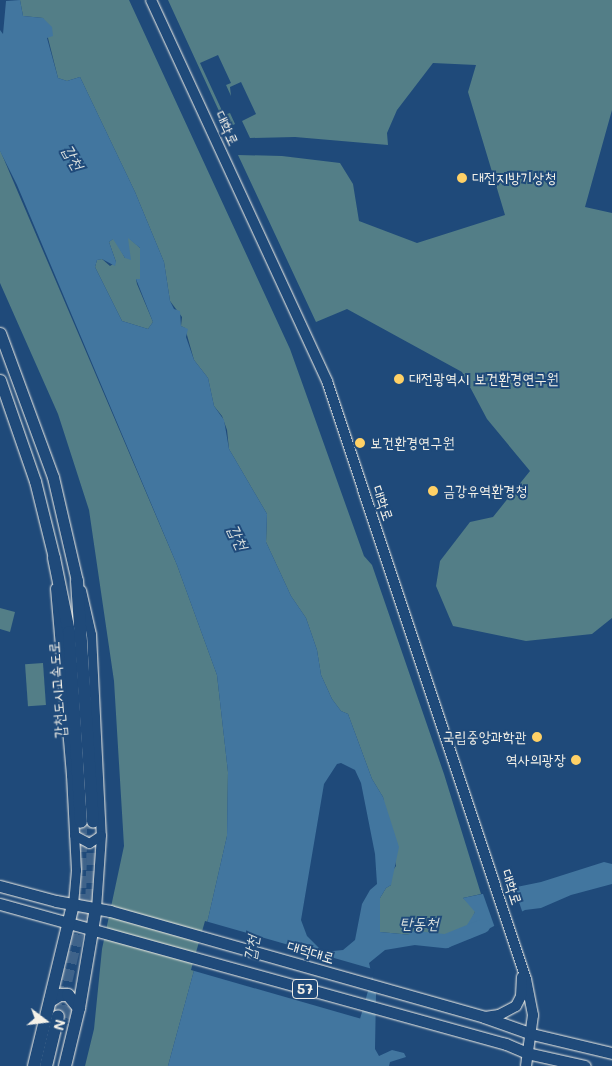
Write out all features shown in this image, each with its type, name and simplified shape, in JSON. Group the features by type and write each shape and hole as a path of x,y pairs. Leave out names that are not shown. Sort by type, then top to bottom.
{"highway":[{"name":"갑천도시고속도로","path":"54,558 70,632 87,821 77,581"},
{"path":"34,1066 73,905"},
{"path":"65,1066 98,932 96,908"},
{"path":"50,1001 60,995 68,995 79,1008"},
{"path":"46,1066 64,1018 57,1066"}],"main road":[{"name":"대학로","path":"151,0 327,381 520,959 531,999 532,1034 527,1053"},
{"path":"0,333 53,477 77,581"},
{"path":"0,380 35,482 54,558"},
{"name":"대덕대로","path":"0,886 73,905 110,911 484,1017 532,1034 612,1053"},
{"name":"57","path":"0,904 506,1044 527,1053 585,1066"},
{"path":"484,1017 499,1015 516,1006 523,982 520,959"},
{"path":"517,1066 527,1053"},
{"path":"526,1066 527,1053"}],"street":[{"path":"54,558 74,835 76,877 73,905"},
{"path":"77,581 88,609 92,634 101,835 96,908"},
{"path":"74,835 89,843 101,835"}],"green space":[{"path":"20,0 129,0 290,349 364,556 372,565 444,774 481,894 463,898 474,907 475,912 466,931 433,937 380,932 380,898 386,888 391,885 391,873 396,866 383,797 372,779 348,714 341,711 332,699 321,675 317,650 306,618 291,596 266,542 267,514 229,449 227,430 222,416 214,406 208,378 194,360 185,328 181,326 182,317 170,301 164,262 135,192 80,77 67,81 58,78 43,18 23,16"},
{"path":"168,0 612,0 612,110 585,207 612,213 612,618 592,634 526,641 453,626 436,586 440,561 470,522 493,517 530,471 487,419 462,372 347,309 316,322 238,155 282,156 340,163 353,184 359,221 417,243 505,215 468,92 476,65 433,63 397,110 387,133 388,145 295,137 250,138 242,121 256,114 241,82 230,87 231,96 226,85 231,83 218,55 200,63 224,115 230,113 235,124 231,126 233,135 230,135"},
{"path":"0,150 177,565 217,675 228,772 227,836 208,919 168,1066 85,1066 94,1029 102,949 124,846 114,681 89,510 58,414 0,283"},
{"path":"128,237 140,248 140,279 136,279 153,322 148,329 122,321 95,267 97,260 102,259 110,266 116,262 109,242 114,238 125,258"},
{"path":"0,608 15,612 10,632 0,629"},
{"path":"43,663 46,705 28,706 25,664"}],"water":[{"name":"갑천","path":"20,0 23,16 43,18 52,27 53,36 47,38 58,78 67,81 80,77 135,192 164,262 170,301 174,309 180,311 181,326 188,329 186,337 194,360 208,378 214,406 224,420 229,449 267,514 266,542 291,596 306,618 317,650 321,675 332,699 341,711 348,714 372,779 383,797 399,847 391,885 386,888 380,898 380,932 433,937 433,942 385,950 369,963 376,994 375,1049 379,1056 392,1050 404,1053 406,1057 390,1062 389,1066 168,1066 208,919 227,836 228,772 217,675 177,565 17,185 0,151 0,30 3,34 6,1","holes":["128,238 140,248 140,279 136,279 153,322 148,329 122,321 95,267 97,260 102,259 115,266 116,262 109,242 113,239 125,258 131,260","341,763 355,770 361,783 375,854 377,884 370,890 362,904 355,940 343,950 323,952 307,936 301,920 324,784 337,764"]},
{"path":"604,862 612,864 612,884 571,895 541,908 525,910 469,939 467,925 475,912 463,898 541,882"}],"pier":[{"path":"513,884 523,914 495,928 482,891"},
{"path":"205,921 374,970 360,1019 191,970"}],"waterway":[{"name":"탄동천","path":"415,938 446,941 483,926"}],"tunnel":[{"path":"91,919 93,821"},
{"path":"58,1016 80,924 81,822"},
{"path":"69,1019 76,992"}],"place":[{"name":"대전지방기상청","path":"462,178"},
{"name":"대전광역시 보건환경연구원","path":"399,379"},
{"name":"보건환경연구원","path":"360,443"},
{"name":"금강유역환경청","path":"433,491"},
{"name":"국립중앙과학관","path":"537,737"},
{"name":"역사의광장","path":"576,760"}]}
